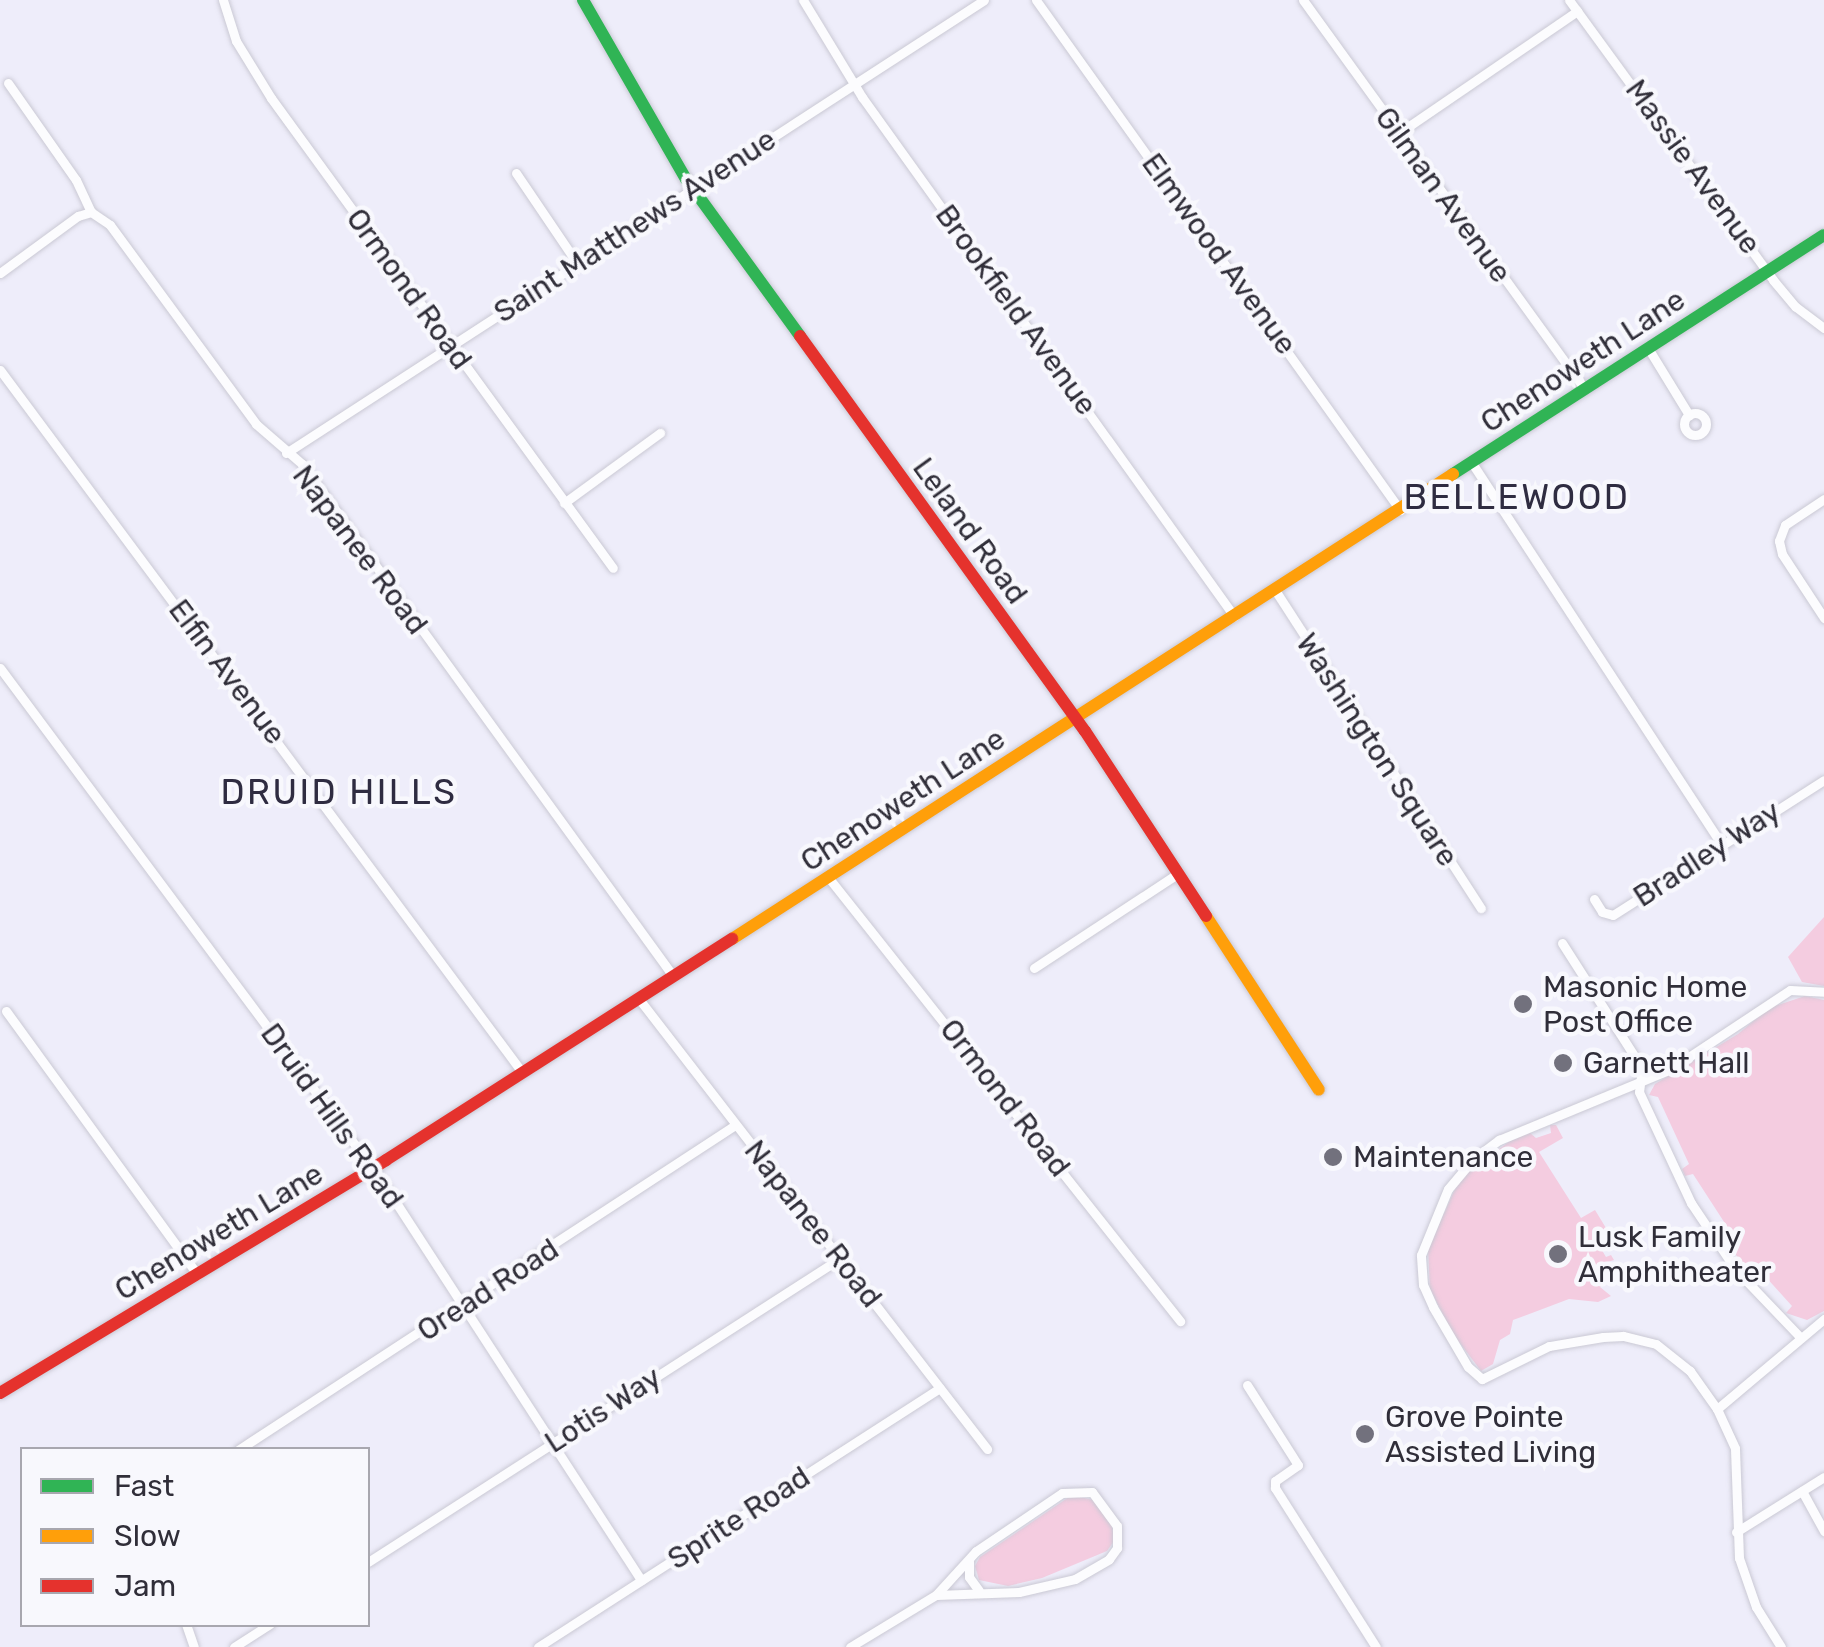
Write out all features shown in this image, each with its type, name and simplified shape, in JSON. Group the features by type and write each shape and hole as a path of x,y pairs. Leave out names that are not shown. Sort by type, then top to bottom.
{"main road":[{"name":"Leland Road","path":"583,0 692,188 1075,719 1319,1090"},
{"name":"Chenoweth Lane","path":"0,1393 372,1168 640,999 1824,235"}],"street":[{"name":"Ormond Road","path":"223,0 236,42 252,70 613,568"},
{"name":"Brookfield Avenue","path":"802,0 853,83 1234,616"},
{"name":"Saint Matthews Avenue","path":"286,453 984,0"},
{"name":"Elmwood Avenue","path":"1036,0 1400,510"},
{"name":"Gilman Avenue","path":"1303,0 1585,390"},
{"name":"Massie Avenue","path":"1569,0 1768,272 1796,308 1824,328"},
{"path":"1398,133 1577,12"},
{"name":"Napanee Road","path":"8,83 76,180 91,212 110,225 256,424 302,464 673,976"},
{"path":"516,173 578,263"},
{"path":"0,273 78,216 91,212"},
{"path":"1648,348 1689,415"},
{"name":"Elfin Avenue","path":"0,370 522,1072"},
{"path":"564,503 660,433"},
{"path":"1472,463 1716,836"},
{"path":"1824,499 1785,525 1779,541 1782,554 1824,618"},
{"name":"Washington Square","path":"1275,590 1481,908"},
{"name":"Druid Hills Road","path":"0,668 372,1168 641,1580"},
{"name":"Bradley Way","path":"1594,898 1602,912 1613,915 1824,780"},
{"path":"1034,968 1177,874"},
{"name":"Ormond Road","path":"828,877 1180,1321"},
{"path":"1562,943 1642,1068 1639,1092 1653,1128 1701,1218 1736,1270 1800,1338"},
{"path":"1781,1647 1746,1586 1736,1532 1738,1463 1718,1409 1673,1354 1643,1340 1623,1336 1549,1346 1492,1378 1482,1379 1472,1372 1423,1285 1421,1255 1448,1189 1472,1160 1500,1140 1641,1083 1704,1048 1790,990 1824,992"},
{"name":"Napanee Road","path":"640,999 987,1449"},
{"path":"6,1011 198,1275"},
{"name":"Oread Road","path":"243,1447 735,1126"},
{"name":"Lotis Way","path":"370,1561 839,1258"},
{"path":"1718,1409 1824,1320"},
{"path":"1247,1385 1298,1466 1275,1481 1275,1488 1376,1647"},
{"name":"Sprite Road","path":"538,1647 940,1388"},
{"path":"1736,1532 1824,1477"},
{"path":"850,1647 867,1642 936,1595 993,1538 1072,1490 1099,1498 1117,1526 1117,1548 1094,1570 1039,1589 936,1595"},
{"path":"1802,1491 1824,1531"},
{"path":"969,1558 969,1577 980,1591"},
{"path":"234,1647 265,1627"}],"shaded area":[{"path":"1824,917 1824,986 1802,982 1788,957"},
{"path":"1805,996 1824,1000 1824,1311 1807,1320 1786,1313 1792,1306 1755,1265 1746,1271 1733,1250 1739,1245 1693,1174 1685,1176 1682,1169 1689,1164 1658,1097 1649,1095 1655,1084 1738,1034 1769,1008"},
{"path":"1550,1125 1556,1125 1563,1138 1539,1152 1581,1218 1595,1210 1606,1228 1594,1237 1606,1257 1611,1255 1614,1260 1595,1266 1605,1283 1600,1287 1611,1296 1598,1302 1569,1299 1513,1320 1510,1334 1500,1340 1493,1364 1481,1371 1453,1334 1430,1289 1428,1249 1460,1178 1510,1141 1530,1133 1536,1138 1551,1133"},
{"path":"1072,1495 1097,1501 1112,1525 1114,1541 1107,1551 1042,1578 1008,1586 979,1580 975,1566 980,1557"}],"traffic: fast":[{"path":"583,0 686,179 800,336"},
{"path":"1453,474 1824,235"}],"traffic: slow":[{"path":"732,939 1453,474"},
{"path":"1206,916 1319,1090"}],"traffic: jam":[{"path":"800,336 1085,731 1206,916"},
{"path":"0,1393 386,1160 732,939"}],"place":[{"name":"Masonic Home Post Office","path":"1523,1004"},
{"name":"Garnett Hall","path":"1563,1063"},
{"name":"Maintenance","path":"1333,1157"},
{"name":"Lusk Family Amphitheater","path":"1558,1254"},
{"name":"Grove Pointe Assisted Living","path":"1365,1434"}],"district":[{"name":"BELLEWOOD","path":"1517,497"},
{"name":"DRUID HILLS","path":"339,792"}]}
